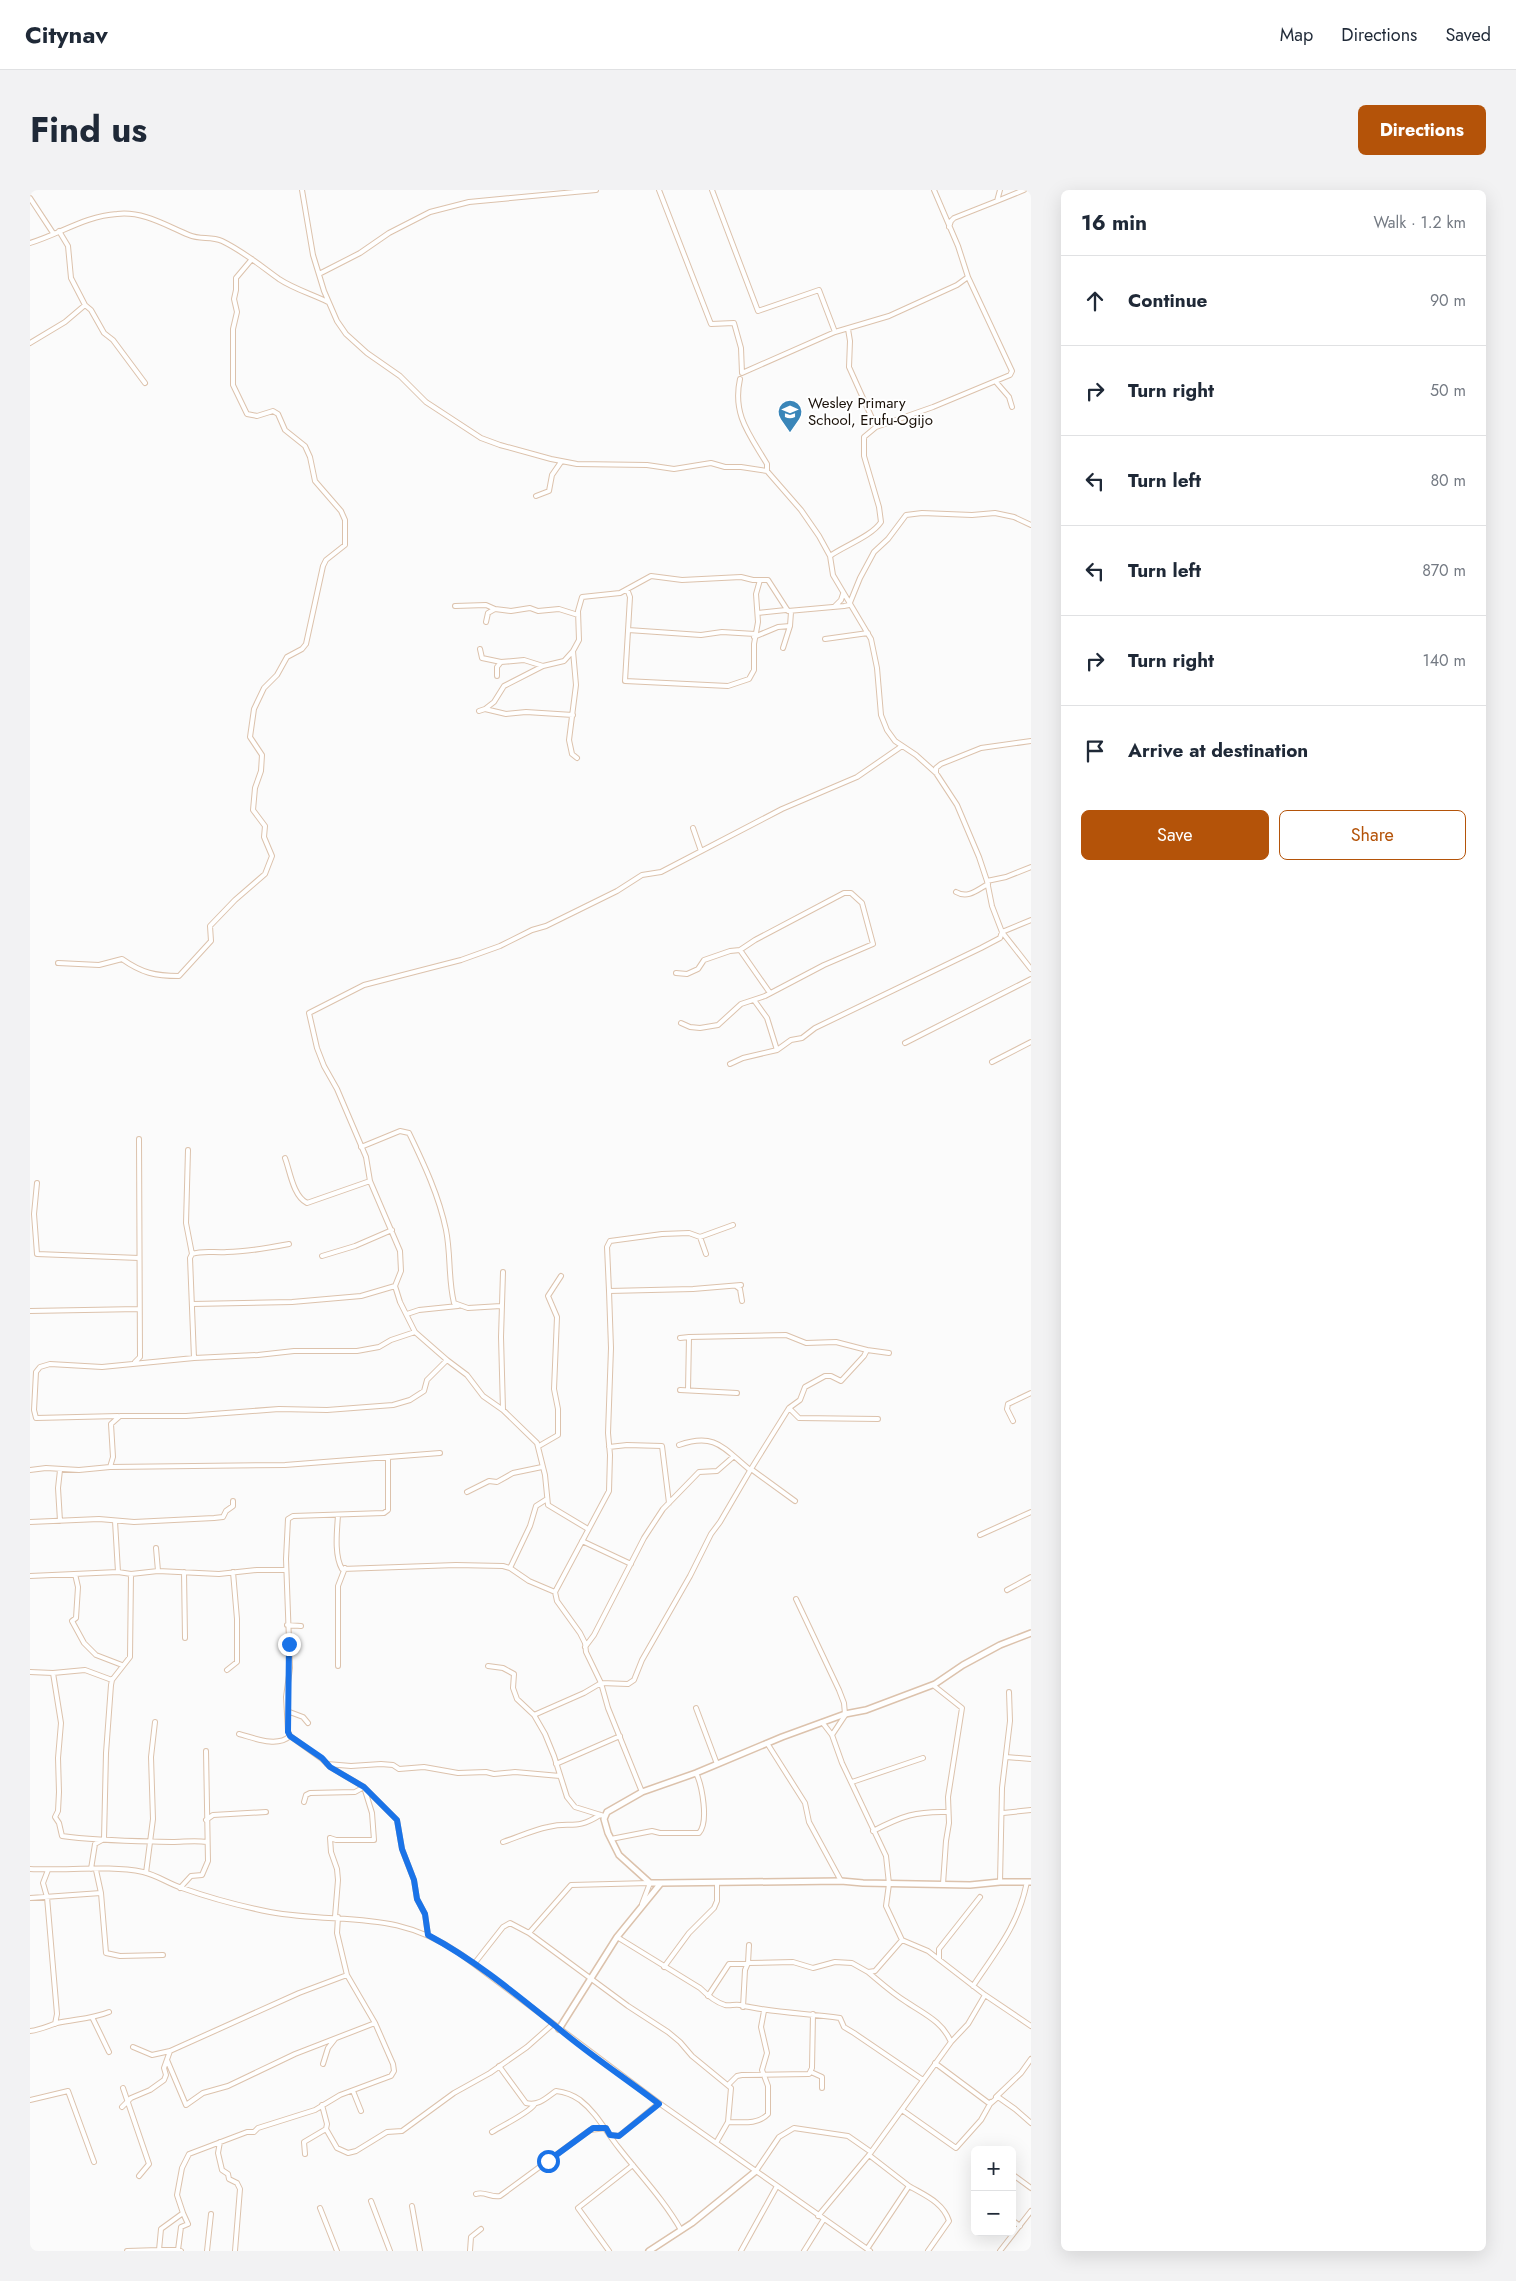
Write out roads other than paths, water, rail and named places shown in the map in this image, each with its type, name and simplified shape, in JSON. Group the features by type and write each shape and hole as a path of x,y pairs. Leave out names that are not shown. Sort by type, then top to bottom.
{"street":[{"path":"302,190 310,239 324,292 337,321 346,334 367,353 400,376 426,402 491,442 561,462 596,465 647,465 674,469 711,463 726,467 767,471"},
{"path":"319,274 360,252 389,233 430,212 469,202 596,190"},
{"path":"659,190 711,324 734,323 741,348 742,373 835,332 890,316 957,285 968,277"},
{"path":"712,190 758,311 820,290 835,332"},
{"path":"830,556 844,546 877,529 881,522 879,507 864,456 864,437 876,426 996,382 1010,375 1012,371 968,277 958,246 934,190"},
{"path":"997,201 1000,190"},
{"path":"949,227 954,218 1024,190"},
{"path":"30,198 53,234"},
{"path":"30,243 102,216 130,214 166,224 192,236 216,238 286,283 317,295 328,302"},
{"path":"59,231 68,246 70,278 85,305 91,310 104,333 113,340 146,383"},
{"path":"58,963 99,965 122,959 135,968 157,976 179,976 211,942 210,926 235,900 265,874 272,856 264,838 264,826 253,810 255,788 261,771 262,755 250,737 254,709 264,688 277,675 288,657 306,644 326,560 345,546 346,524 341,511 315,481 310,458 305,446 282,428 278,414 273,411 257,416 247,414 234,388 233,330 237,312 234,299 236,278 252,260"},
{"path":"317,295 324,292"},
{"path":"30,344 65,322 85,305"},
{"path":"848,329 850,341 849,367 876,426"},
{"path":"740,379 736,395 738,409 744,426 767,464 767,471 813,526 830,556 833,575 849,605 868,632 875,656 881,715 890,735 936,773 962,815 988,882 992,906 1002,932 1031,969"},
{"path":"996,382 1009,397 1012,407"},
{"path":"536,496 549,491 552,475 561,462"},
{"path":"849,605 860,578 874,552 888,539 906,515 922,513 972,515 995,513 1014,517 1031,525"},
{"path":"479,711 494,702 504,686 543,666 564,661 573,651 579,640 578,615 582,597 615,594 651,576 682,580 741,577 753,580 765,579 769,582 786,610"},
{"path":"627,589 630,597 625,680 627,682 728,686 746,680 754,670 754,636 758,622 756,594 760,580"},
{"path":"835,606 839,603 843,594"},
{"path":"455,606 486,605 495,609 511,611 525,608 538,610 559,609 578,615"},
{"path":"758,613 786,610 791,612 849,605"},
{"path":"486,622 488,613 495,609"},
{"path":"783,648 790,626 791,612"},
{"path":"628,630 700,635 722,632 754,636 778,627 790,626"},
{"path":"825,639 868,632"},
{"path":"480,650 482,658 500,662 524,660 543,666"},
{"path":"573,651 576,684 569,744 572,754 577,758"},
{"path":"497,676 497,667 500,662"},
{"path":"485,709 506,714 526,712 573,714"},
{"path":"936,773 936,768 941,764 981,748 1031,740"},
{"path":"588,1529 552,1508 547,1499 546,1474 542,1467 539,1446 503,1410 483,1396 467,1375 416,1332 400,1302 395,1286 401,1271 402,1258 392,1230 370,1181 362,1147 317,1048 310,1013 364,985 461,960 500,946 601,899 642,875 661,872 782,809 857,777 902,746"},
{"path":"692,828 701,851"},
{"path":"956,892 960,895 971,894 988,882 1031,867"},
{"path":"676,973 687,974 698,969 704,960 730,951 740,950 755,940 844,893 851,893 862,903 873,944 824,965 770,993 742,1004 718,1025 700,1028 690,1027 682,1023"},
{"path":"730,1064 743,1058 777,1050 791,1040 802,1038 815,1028 981,948 1000,938 1002,932 1031,920"},
{"path":"740,950 770,993"},
{"path":"905,1044 1031,979"},
{"path":"754,1000 767,1018 777,1050"},
{"path":"992,1062 1031,1042"},
{"path":"362,1147 400,1131 409,1133 440,1202 448,1249 451,1291 454,1303 458,1306"},
{"path":"134,1363 140,1357 139,1139"},
{"path":"188,1150 186,1223 192,1254 190,1258 194,1358"},
{"path":"285,1158 297,1192 302,1201 306,1203 370,1181"},
{"path":"37,1183 34,1214 37,1254 139,1258"},
{"path":"700,1238 733,1225"},
{"path":"322,1256 355,1246 392,1230"},
{"path":"642,1792 601,1683 580,1634 557,1601 555,1592 609,1491 608,1433 611,1348 607,1247 610,1241 662,1234 689,1233 700,1238 706,1254"},
{"path":"192,1254 204,1251 260,1250 289,1244"},
{"path":"503,1272 501,1306 503,1410"},
{"path":"539,1446 558,1435 558,1409 554,1389 557,1317 548,1296 560,1276"},
{"path":"192,1304 292,1302 361,1296 395,1286"},
{"path":"609,1291 738,1286 742,1301"},
{"path":"407,1314 419,1310 458,1306 468,1308 501,1306"},
{"path":"30,1311 139,1309"},
{"path":"416,1332 391,1340 378,1347 356,1351 294,1351 258,1356 194,1358 102,1367 50,1364 40,1367 36,1372 34,1410 36,1418 186,1416 279,1409 327,1410 393,1405 410,1400 424,1391 427,1380 447,1360"},
{"path":"680,1338 786,1335 806,1343 836,1342 867,1350 889,1353"},
{"path":"688,1390 689,1337"},
{"path":"534,1715 584,1693 601,1683 624,1684 634,1680 642,1660 690,1576 705,1545 788,1408 800,1400 805,1387 825,1376 831,1376 841,1381 864,1356 867,1350"},
{"path":"680,1390 737,1393"},
{"path":"1013,1421 1007,1409 1008,1404 1031,1393"},
{"path":"788,1408 799,1418 878,1419"},
{"path":"110,1467 113,1457 111,1424 120,1416"},
{"path":"679,1445 695,1440 709,1441 723,1446 733,1457 795,1501"},
{"path":"609,1447 626,1445 662,1446 669,1503"},
{"path":"30,1470 46,1468 60,1470 110,1467 286,1465 440,1453"},
{"path":"388,1457 388,1510 384,1513 289,1516 286,1570 290,1668 287,1726 290,1736 322,1758 327,1764 364,1787 397,1820 402,1849 414,1880 417,1899 425,1914 428,1935"},
{"path":"585,1647 594,1635 644,1538 669,1503 699,1472 717,1471 733,1457"},
{"path":"467,1492 489,1482 497,1482 513,1473 542,1467"},
{"path":"60,1470 58,1488 60,1521"},
{"path":"510,1568 530,1526 536,1506 547,1499"},
{"path":"30,1522 220,1518 233,1506 233,1501"},
{"path":"980,1535 1031,1512"},
{"path":"338,1515 339,1563 342,1569 456,1564 496,1565 510,1568 530,1581 555,1592"},
{"path":"115,1521 118,1572"},
{"path":"582,1541 631,1564"},
{"path":"156,1548 158,1572"},
{"path":"338,1666 338,1586 345,1568"},
{"path":"30,1576 118,1572 131,1574 184,1572 219,1574 286,1570"},
{"path":"184,1572 185,1638"},
{"path":"227,1670 237,1662 237,1619 233,1572"},
{"path":"75,1574 78,1587 76,1618 72,1621 84,1643 96,1655 122,1666"},
{"path":"104,1840 106,1754 112,1680 129,1660 131,1653 131,1574"},
{"path":"1007,1590 1031,1577"},
{"path":"796,1600 844,1703 846,1714 832,1734"},
{"path":"287,1625 301,1626"},
{"path":"503,1842 546,1827 556,1825 577,1826 602,1816 642,1792 696,1773 822,1722 866,1710 934,1685 962,1664 1000,1645 1031,1633"},
{"path":"488,1666 503,1668 514,1674 514,1688 517,1699 534,1715 545,1734 571,1804 602,1816 619,1855 650,1883"},
{"path":"30,1672 54,1673 85,1670 112,1680"},
{"path":"54,1673 60,1709 60,1792 56,1817 60,1823 62,1836 104,1840 174,1842 193,1840 207,1842"},
{"path":"934,1685 962,1708 948,1797 949,1824 946,1841 944,1884"},
{"path":"1000,1882 999,1851 1003,1813 1002,1788 1010,1721 1009,1692"},
{"path":"60,1709 66,1708"},
{"path":"696,1708 717,1764"},
{"path":"287,1711 303,1717 308,1723"},
{"path":"146,1873 153,1819 151,1757 155,1722"},
{"path":"822,1722 832,1734 842,1763 886,1856 889,1884 886,1906 902,1940 928,1951 984,1995 1031,2026"},
{"path":"239,1734 272,1742 281,1741 290,1736"},
{"path":"556,1764 620,1736"},
{"path":"767,1743 805,1803 809,1822 841,1881"},
{"path":"180,1888 191,1876 202,1875 208,1861 206,1751"},
{"path":"1006,1757 1031,1759"},
{"path":"852,1782 923,1758"},
{"path":"327,1764 352,1766 381,1764 393,1765 399,1769 424,1767 458,1772 486,1772 494,1774 515,1772 560,1776"},
{"path":"611,1838 652,1831 660,1833 699,1833 703,1824 702,1791 696,1773"},
{"path":"304,1802 306,1795 310,1793 355,1792 364,1787"},
{"path":"127,2251 180,2250 181,2227 188,2224 177,2195 182,2168 189,2154 292,2119 304,2112 315,2110 340,2095 353,2092 371,2082 391,2076 394,2071 394,2064 384,2048 375,2023 347,1974 337,1933 338,1869 331,1852 330,1838 336,1840 374,1840 371,1808 364,1787"},
{"path":"1003,1813 1031,1810"},
{"path":"206,1820 213,1815 266,1812"},
{"path":"873,1831 901,1817 919,1812 948,1812"},
{"path":"104,1840 95,1844 93,1870 101,1893 106,1953 120,1956 163,1955"},
{"path":"30,1869 93,1870 123,1868 146,1873 180,1888 270,1912 303,1917 336,1917 392,1924 428,1935 449,1946 504,1985 659,2104 868,2250 909,2186"},
{"path":"48,1870 43,1883 47,1897 57,2014 55,2024"},
{"path":"529,1933 571,1885 841,1881 889,1884 970,1885 1029,1882 1022,1907 1004,1941 973,1986"},
{"path":"664,1967 689,1933 714,1908 717,1901 717,1882"},
{"path":"642,1904 650,1883"},
{"path":"559,2029 617,1936 661,1883"},
{"path":"30,1898 101,1893"},
{"path":"939,1959 939,1949 980,1897"},
{"path":"474,1964 508,1923 529,1933 628,2006 668,2032 701,2064 729,2084 731,2088 728,2122 716,2143"},
{"path":"617,1936 700,1988 708,1996 726,2005 764,2011 813,2014 840,2018 844,2028 854,2032 923,2080"},
{"path":"868,1972 875,1971 902,1940"},
{"path":"743,2007 748,1945"},
{"path":"928,1951 939,1949"},
{"path":"708,1996 730,1964 793,1962 813,1968 835,1962 852,1963 868,1972 905,2001 928,2013 946,2032 951,2042"},
{"path":"133,2047 152,2055 170,2051 299,1993 347,1974"},
{"path":"818,2216 870,2153 951,2042 968,2024 984,1995"},
{"path":"728,2122 750,2122 761,2119 768,2114 768,2086 762,2067 767,2053 761,2027 764,2011"},
{"path":"30,2031 45,2029 55,2024 93,2019 110,2012"},
{"path":"811,2072 813,2014"},
{"path":"93,2019 110,2052"},
{"path":"167,2058 186,2105 203,2094 228,2086 294,2054 375,2023"},
{"path":"322,2105 327,2124 326,2129 338,2148 344,2152 352,2153 387,2132 402,2131 454,2093 527,2047 553,2024"},
{"path":"323,2064 328,2048 337,2038"},
{"path":"122,2108 131,2098 150,2090 164,2080 167,2058 170,2051"},
{"path":"936,2063 990,2104 1021,2073 1031,2059"},
{"path":"499,2066 523,2099 534,2105"},
{"path":"729,2084 737,2076 742,2075 806,2075 811,2072"},
{"path":"811,2072 822,2077 822,2088"},
{"path":"123,2088 149,2164 139,2176"},
{"path":"492,2132 529,2111 534,2105 556,2091 565,2092 580,2100 606,2128 633,2166 669,2209 680,2230"},
{"path":"30,2100 68,2092 94,2162"},
{"path":"353,2092 361,2110"},
{"path":"902,2110 956,2148 981,2120 990,2104 998,2097 1031,2123"},
{"path":"617,2145 619,2136 659,2104"},
{"path":"476,2194 484,2192 495,2197 500,2196 600,2122"},
{"path":"593,2128 606,2128"},
{"path":"648,2251 680,2230 756,2171 779,2137 794,2128 848,2136 909,2186 938,2203 946,2211 949,2220 928,2251"},
{"path":"305,2154 304,2142 326,2129"},
{"path":"610,2135 619,2136"},
{"path":"220,2142 218,2153 222,2170 228,2174 229,2179 237,2183 240,2189 235,2251"},
{"path":"610,2251 578,2208 633,2166"},
{"path":"1016,2177 1031,2188"},
{"path":"741,2251 777,2186"},
{"path":"371,2201 388,2250"},
{"path":"412,2206 420,2251"},
{"path":"320,2208 337,2251"},
{"path":"1000,2251 1031,2212"},
{"path":"159,2250 161,2229 183,2213"},
{"path":"207,2251 211,2214"},
{"path":"804,2251 824,2220"},
{"path":"1016,2223 1020,2226"},
{"path":"470,2251 471,2237 481,2229"}],"place":[{"name":"Wesley Primary School, Erufu-Ogijo","path":"790,433"}]}
